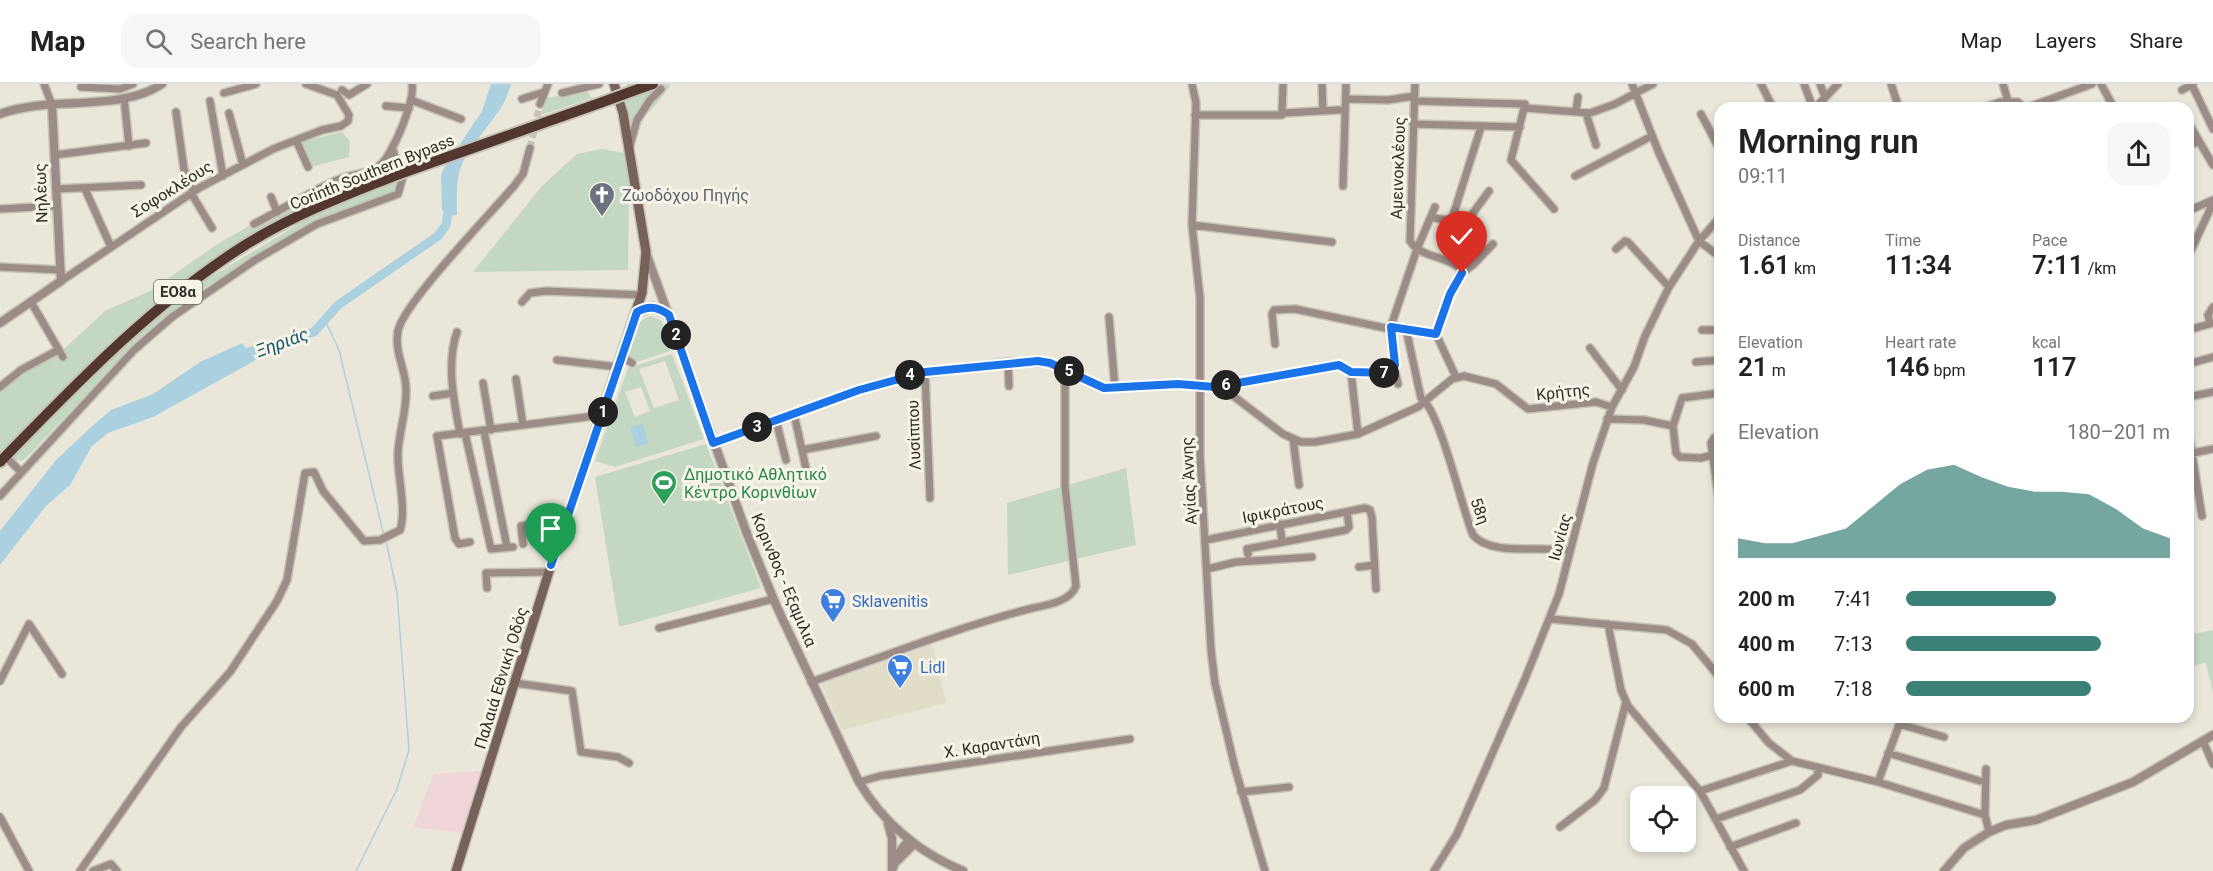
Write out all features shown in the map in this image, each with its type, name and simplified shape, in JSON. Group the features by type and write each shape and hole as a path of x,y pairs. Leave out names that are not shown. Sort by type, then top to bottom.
{"highway":[{"name":"Corinth Southern Bypass","path":"5,461 115,346 191,282 242,247 299,215 400,174 641,88 657,87"}],"main road":[{"name":"Παλαιά Εθνική Οδός","path":"456,871 549,572 642,295 646,252 621,104 614,84"},
{"path":"637,312 653,307 669,315"}],"street":[{"path":"44,84 52,105"},
{"path":"81,87 120,88 133,84"},
{"path":"0,114 20,108 142,95 162,84"},
{"path":"224,93 256,84"},
{"path":"306,84 342,90 349,95 368,84"},
{"path":"0,496 20,471 134,350 212,288 317,224 398,194 402,180 393,150 394,139 409,108 412,84"},
{"path":"540,104 548,84"},
{"path":"562,93 599,84"},
{"name":"Αγίας Άννης","path":"1192,84 1196,103 1192,225 1200,298 1200,456 1215,683 1241,792 1265,871"},
{"path":"1283,113 1284,84"},
{"path":"1322,84 1323,111"},
{"path":"1343,186 1346,84"},
{"name":"Αμεινοκλέους","path":"1415,84 1409,238 1411,244 1417,249"},
{"path":"1632,84 1652,136 1699,241 1714,252"},
{"path":"1346,99 1414,98 1586,113 1615,104 1653,84"},
{"path":"1761,84 1770,102"},
{"path":"1804,84 1812,102"},
{"path":"1820,84 1825,97"},
{"path":"1820,102 1838,84"},
{"path":"1892,84 1897,102"},
{"path":"2002,84 2008,101"},
{"path":"2042,102 2092,84"},
{"path":"2101,84 2111,102"},
{"path":"2182,90 2193,84 2213,129"},
{"path":"629,149 637,120 657,87"},
{"name":"Σοφοκλέους","path":"0,322 192,192 296,140 341,126 348,121 349,115 342,90"},
{"path":"522,99 544,92"},
{"path":"1576,111 1578,97"},
{"path":"124,98 129,146"},
{"path":"411,100 461,119"},
{"path":"210,101 223,176"},
{"path":"2004,102 2019,102"},
{"name":"Νηλέως","path":"52,105 61,281"},
{"path":"386,106 409,108"},
{"path":"1525,106 1510,160 1554,209"},
{"path":"1194,115 1260,117 1283,113 1339,110"},
{"path":"176,112 184,169 192,192 212,228"},
{"path":"229,113 243,165"},
{"path":"1586,113 1596,146"},
{"path":"1701,114 1714,139"},
{"path":"1413,124 1520,127"},
{"path":"1451,222 1481,127"},
{"path":"2194,132 2213,165"},
{"path":"1575,176 1652,136"},
{"path":"296,140 308,167"},
{"path":"2194,143 2199,141"},
{"path":"55,155 146,143"},
{"path":"80,871 181,727 241,657 277,601 287,580 305,473 314,472 323,491 362,539 367,542 390,537 400,530 402,521 398,462 406,390 398,359 400,320 514,186 523,174 530,148"},
{"path":"254,224 337,180 380,166 393,150"},
{"path":"56,189 141,185"},
{"path":"85,189 111,247"},
{"path":"1431,217 1466,224 1489,191"},
{"path":"271,197 277,212"},
{"path":"2194,209 2213,202"},
{"path":"2194,244 2213,202"},
{"path":"0,209 56,207"},
{"path":"1398,384 1390,328 1417,249 1435,207"},
{"name":"Ιωνίας","path":"1434,871 1457,834 1525,679 1530,661 1551,619 1612,407 1669,287 1699,241 1714,224"},
{"path":"1192,225 1332,242"},
{"path":"1616,249 1625,241 1628,242 1669,287"},
{"path":"713,443 859,390 925,372 1008,362 1038,361 1065,369 1104,388 1200,385 1215,387 1232,395 1293,439 1315,442 1358,434 1426,401 1456,377 1436,334 1450,294 1462,273 1493,244"},
{"path":"1417,249 1449,261 1460,267 1462,273"},
{"name":"Κορινθος - Εξαμιλια","path":"646,252 713,443 773,599 860,782 873,806 911,842 963,871"},
{"path":"0,267 60,270"},
{"path":"522,302 530,293 546,291 642,295"},
{"path":"31,302 63,357"},
{"path":"2194,328 2212,323 2208,315 2213,307"},
{"path":"1275,344 1272,314 1274,310 1282,309 1295,309 1390,328 1436,334"},
{"path":"1109,317 1115,388"},
{"path":"1406,329 1420,398 1426,401"},
{"path":"1702,330 1714,330"},
{"path":"457,332 453,354 453,393 490,549 510,547 487,430 483,384"},
{"path":"1590,348 1622,390"},
{"path":"0,387 21,370 58,350"},
{"path":"2194,362 2213,357"},
{"path":"557,360 632,363"},
{"path":"1696,362 1714,360"},
{"path":"1008,362 1009,386"},
{"path":"1215,387 1339,365 1351,372 1395,371"},
{"path":"811,682 984,622 1061,600 1074,591 1076,578 1065,486 1065,369"},
{"name":"Λυσίππου","path":"925,372 930,498"},
{"path":"1351,372 1358,434"},
{"name":"Κρήτης","path":"1456,377 1470,376 1496,384 1528,409 1596,402 1612,407"},
{"path":"516,379 523,425"},
{"path":"2194,396 2213,392"},
{"path":"433,396 453,393"},
{"path":"1712,456 1680,457 1676,453 1673,426 1682,398 1714,394"},
{"name":"58η","path":"1426,401 1469,524 1479,542 1496,547 1556,548 1570,551"},
{"path":"794,414 807,473"},
{"path":"470,542 459,544 455,538 436,438 602,415"},
{"path":"1607,419 1644,420 1673,426"},
{"path":"776,420 786,460"},
{"path":"802,450 876,436"},
{"path":"1293,439 1299,485"},
{"path":"1714,439 1712,456 1714,469"},
{"path":"2194,452 2213,449"},
{"path":"5,461 20,471"},
{"path":"2194,474 2202,516"},
{"name":"Ιφικράτους","path":"1206,540 1365,508 1370,510 1372,518 1374,565"},
{"path":"1248,554 1247,549 1346,530 1349,527 1347,512"},
{"path":"523,544 520,526 567,519"},
{"path":"1280,524 1282,542"},
{"path":"1207,569 1236,562 1312,557"},
{"path":"1359,567 1374,565 1376,589"},
{"path":"487,588 486,573 549,572"},
{"path":"658,628 773,599"},
{"path":"1551,619 1656,627 1680,635 1692,644 1714,671"},
{"path":"0,681 28,624 62,674"},
{"path":"1608,624 1621,690 1626,702 1700,791 1744,871"},
{"path":"515,683 572,691 581,752 618,758 629,763"},
{"path":"1560,828 1595,800 1604,788 1626,702"},
{"path":"1753,723 1769,743 1792,760 1878,782 1985,815"},
{"path":"1878,782 1899,723"},
{"path":"1908,723 1944,737"},
{"path":"1944,871 1964,848 1989,832 2006,825 2036,820 2122,786 2213,735"},
{"name":"Χ. Καραντάνη","path":"860,782 880,776 1130,739"},
{"path":"2203,741 2213,764"},
{"path":"1888,753 1980,781"},
{"path":"1700,791 1792,760"},
{"path":"1716,819 1800,790 1818,775 1817,767"},
{"path":"1986,769 1985,815 1989,832"},
{"path":"1241,792 1289,787"},
{"path":"0,817 29,871"},
{"path":"887,821 892,838 892,871"},
{"path":"1730,847 1796,824"},
{"path":"892,871 911,842"},
{"path":"93,871 111,864 117,871"}],"shaded area":[{"path":"932,643 946,703 842,730 820,681"},
{"path":"481,771 464,833 413,827 434,774"}],"green space":[{"path":"627,84 671,84 646,115 628,124 624,99"},
{"path":"587,91 592,98 541,115 545,98"},
{"path":"342,132 350,141 349,157 311,167 301,142"},
{"path":"602,149 624,153 629,176 628,270 473,272 542,186 577,154"},
{"path":"394,161 395,168 332,195 271,226 184,281 136,319 96,356 0,456 0,390 32,367 64,349 105,311 150,291 219,243 251,225 253,227 333,184"},
{"path":"399,178 397,190 392,194 324,218 206,287 127,352 24,460 15,461 12,457 135,336 206,280 330,205"},
{"path":"651,316 662,321 670,351 637,362 627,357 638,326 641,321"},
{"path":"672,354 704,439 615,467 595,461 628,368","holes":["665,361 679,400 654,408 639,369","641,387 650,411 635,417 625,392"]},
{"name":"Δημοτικό Αθλητικό Κέντρο Κορινθίων","path":"706,444 761,588 619,627 595,477"},
{"path":"1126,468 1136,545 1008,575 1007,503"},
{"path":"2213,630 2213,693 2206,663 2194,666 2194,634"}],"water":[{"path":"491,84 511,84 501,108 463,161 457,183 457,215 448,216 442,210 441,175 482,111"},
{"path":"242,343 256,360 153,417 108,433 92,446 70,485 46,506 0,565 0,531 56,460 91,427 111,410 153,394 200,362"},
{"path":"642,424 649,443 636,447 630,428"}],"waterway":[{"name":"Ξηριάς","path":"239,355 314,332 338,305 438,236 446,225 449,205"},
{"path":"324,318 339,350 384,536"},
{"path":"356,871 397,789 409,750 397,593 386,540"}],"tunnel":[{"path":"530,148 540,104"}],"place":[{"name":"Ζωοδόχου Πηγής","path":"602,218"},
{"name":"Δημοτικό Αθλητικό Κέντρο Κορινθίων","path":"664,506"},
{"name":"Sklavenitis","path":"833,624"},
{"name":"Lidl","path":"900,690"}],"route":[{"path":"551,565 637,312 645,308 660,309 669,315 713,443 859,390 904,377 925,372 1008,362 1050,363 1104,388 1178,384 1215,387 1339,365 1351,372 1392,373 1395,371 1395,365 1391,327 1436,334 1450,294 1462,273"}]}
